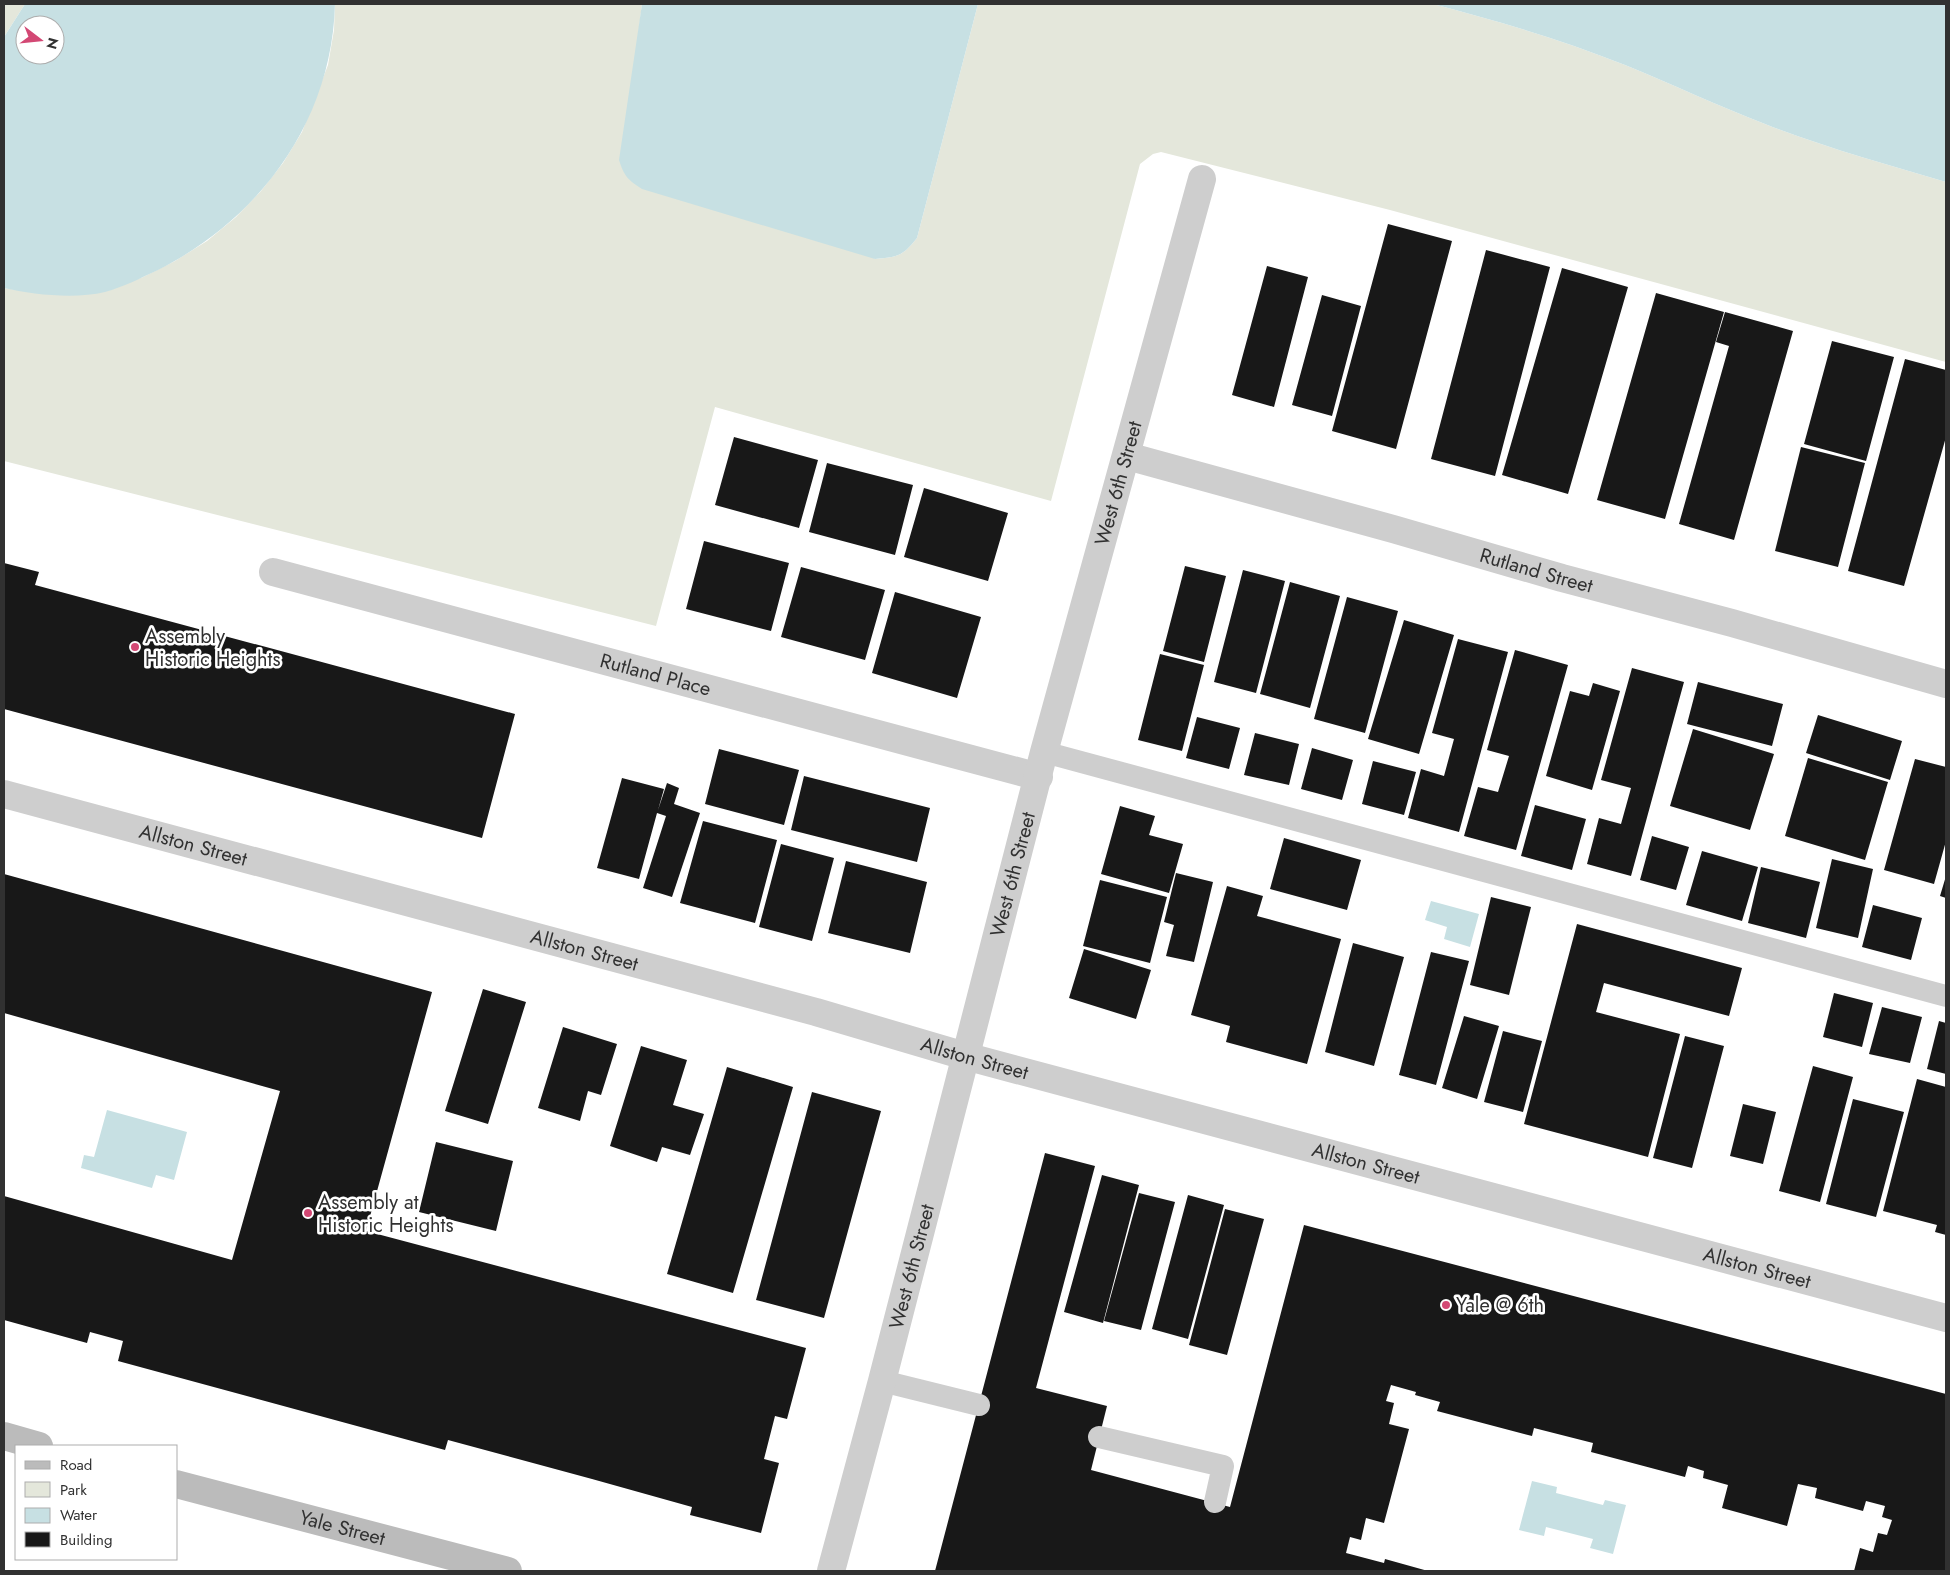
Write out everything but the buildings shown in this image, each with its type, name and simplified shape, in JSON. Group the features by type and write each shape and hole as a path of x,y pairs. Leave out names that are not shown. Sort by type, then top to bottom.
{"main road":[{"path":"4,1436 36,1445"},
{"name":"Yale Street","path":"178,1485 508,1571"}],"street":[{"name":"West 6th Street","path":"831,1571 1042,764 1202,179"},
{"name":"Rutland Street","path":"1127,456 1946,684"},
{"name":"Rutland Place","path":"273,572 1042,764"},
{"name":"Allston Street","path":"4,794 807,1010 965,1056 1946,1318"}],"lane":[{"path":"1042,764 1946,996"},
{"path":"882,1381 979,1405"},
{"path":"1099,1437 1224,1466 1215,1502"}],"green space":[{"path":"4,4 25,4 18,15 15,15 15,20 4,37"},
{"path":"335,4 642,4 635,61 875,259 899,255 908,249 917,238 978,4 1433,4 1506,24 1578,47 1787,132 1855,155 1946,182 1946,362 1390,210 1161,152 1153,154 1140,164 1051,501 715,407 656,626 4,461 4,288 43,294 141,278 175,261 207,241 236,217 261,191 283,163 302,132 328,65 334,30"}],"water":[{"path":"25,4 335,4 331,47 321,87 305,125 284,161 258,194 229,223 195,248 158,270 112,290 94,294 54,295 28,293 4,288 4,37 15,20 15,65 65,65 65,15 18,15"},
{"path":"642,4 978,4 917,238 912,244 904,252 875,259 642,189 630,180 619,160"},
{"path":"1433,4 1946,4 1946,182 1855,155 1787,132 1578,47 1506,24"},
{"path":"1431,901 1479,914 1470,947 1444,939 1447,927 1425,920"},
{"path":"107,1110 187,1132 174,1180 156,1175 152,1188 81,1168 84,1155 94,1157"},
{"path":"1532,1481 1557,1487 1556,1493 1603,1505 1605,1500 1626,1505 1613,1554 1590,1548 1593,1539 1546,1527 1544,1536 1519,1530"}],"place":[{"name":"Assembly Historic Heights","path":"135,647"},
{"name":"Assembly at Historic Heights","path":"308,1213"},
{"name":"Yale @ 6th","path":"1446,1305"}]}
